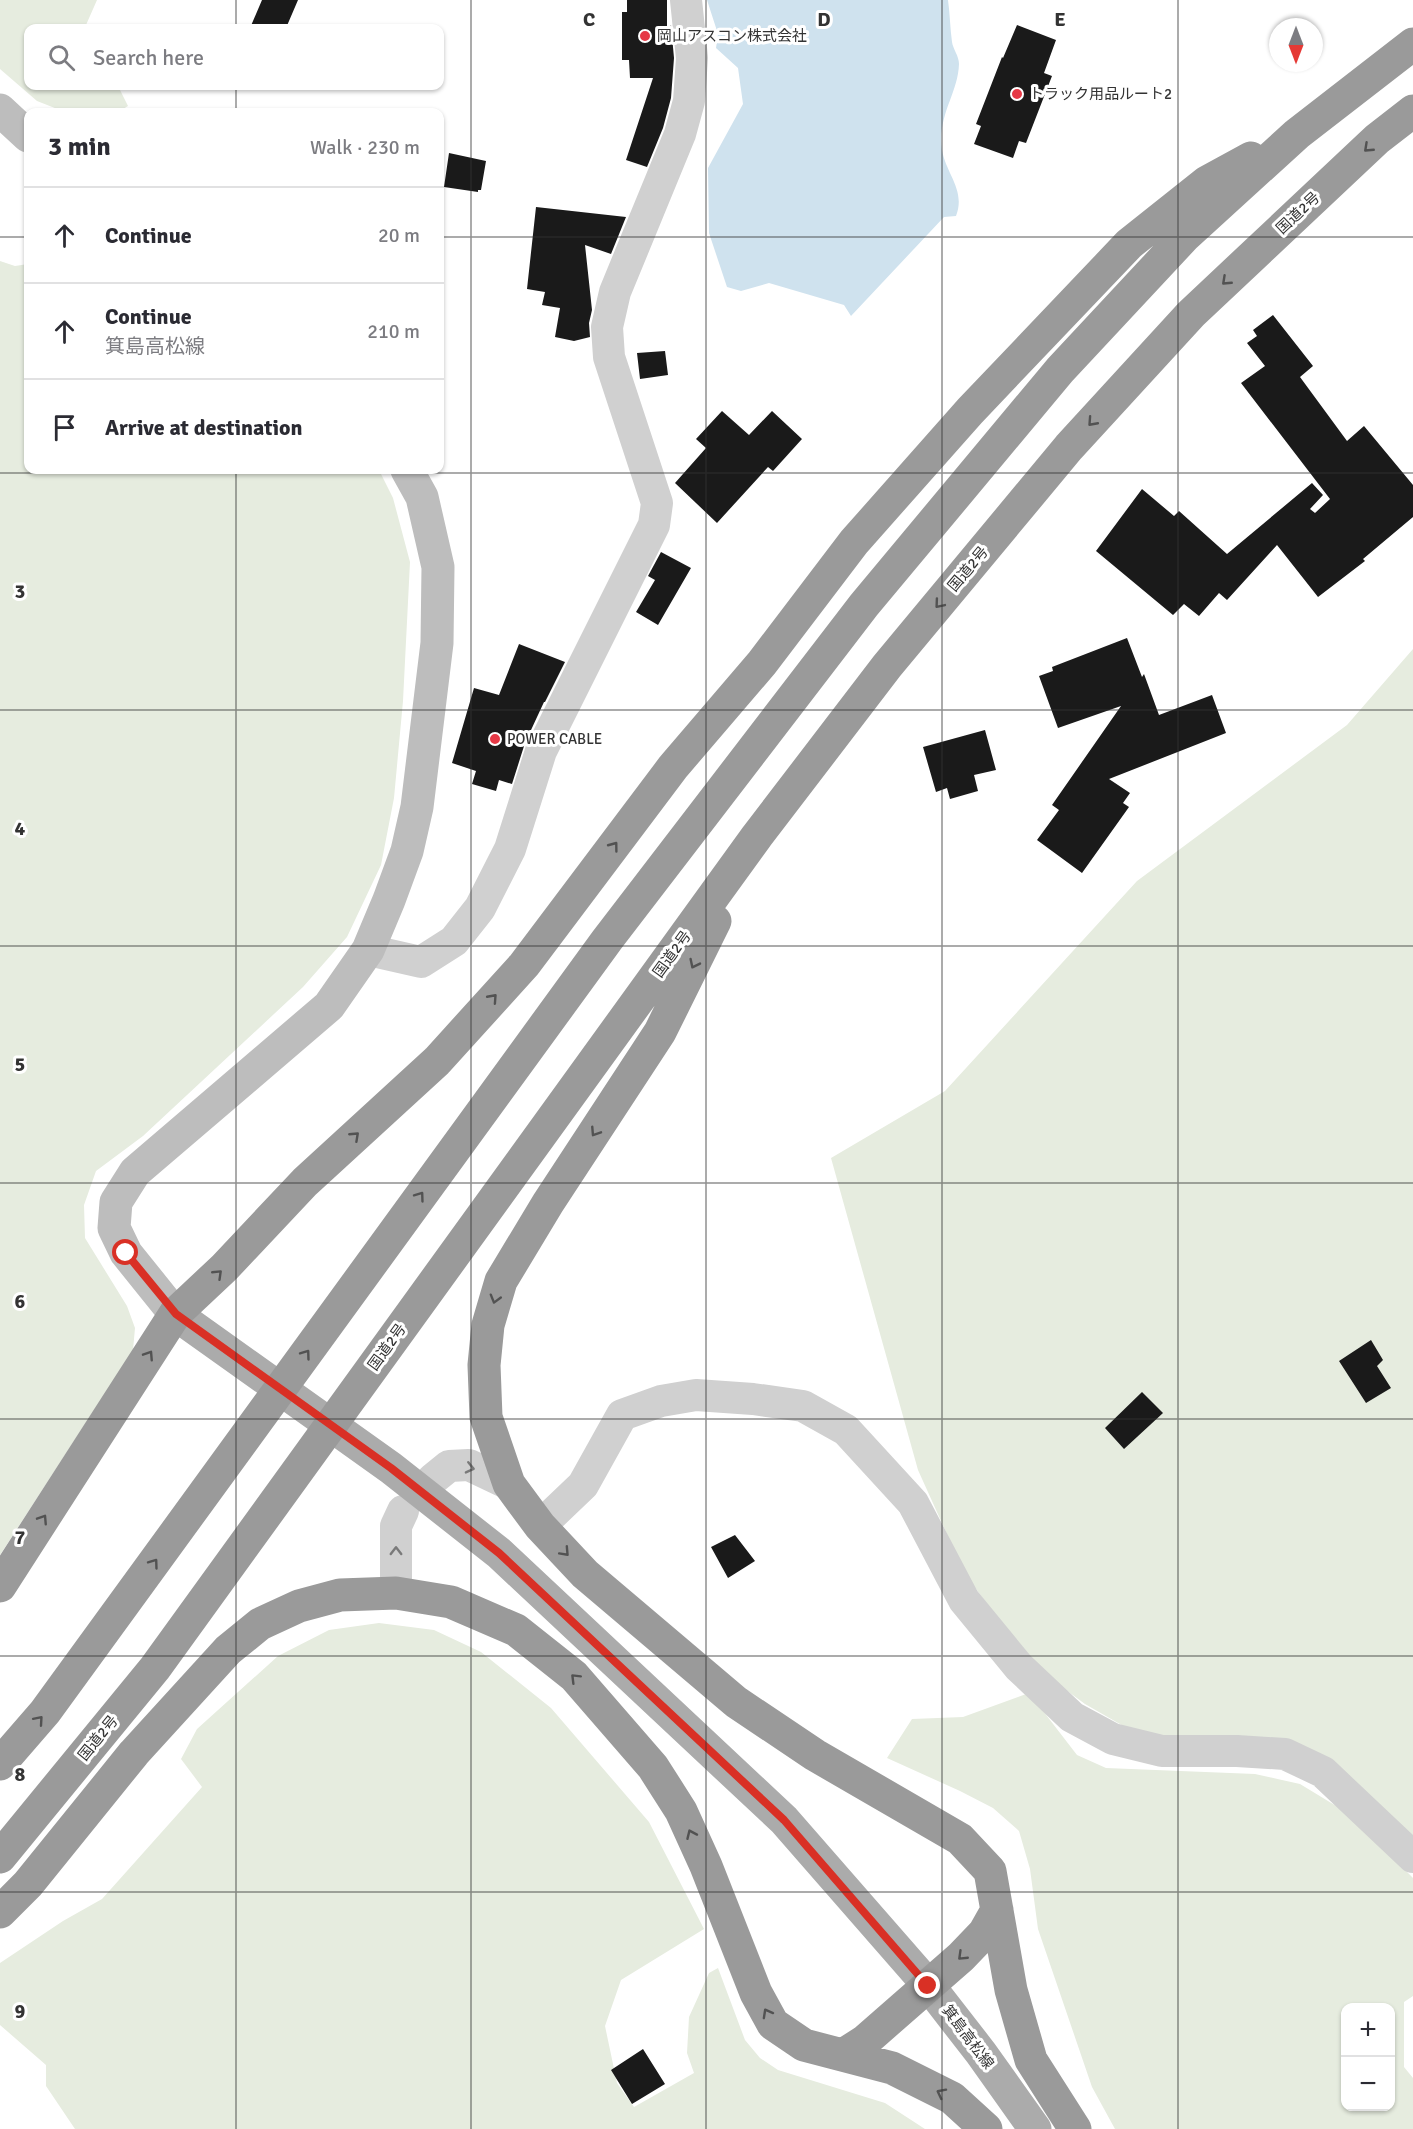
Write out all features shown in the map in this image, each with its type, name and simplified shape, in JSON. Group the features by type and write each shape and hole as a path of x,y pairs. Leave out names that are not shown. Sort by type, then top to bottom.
{"highway":[{"path":"0,1764 45,1712 607,940 864,605 1060,370 1185,236 1297,134 1413,44"},
{"name":"国道2号","path":"0,1857 154,1668 757,836 887,666 1069,447 1191,314 1377,139 1413,111"},
{"path":"0,1586 176,1314 224,1268 305,1182 437,1061 524,965 673,767 762,663 854,542 970,411 1129,244 1208,182 1297,134"},
{"path":"757,836 660,1032 548,1203 501,1281 488,1325 484,1365 486,1417 509,1484 540,1526 585,1574 736,1702 815,1755 960,1839 990,1871 1011,1990 1030,2060 1075,2129"},
{"path":"0,1912 28,1884 134,1753 228,1650 260,1624 299,1606 340,1595 396,1593 451,1602 516,1630 574,1676 653,1767 681,1811 706,1866 756,1992 773,2024 804,2045 892,2068 952,2098 986,2129"},
{"path":"843,2055 865,2041 961,1958 984,1933 997,1910"}],"main road":[{"name":"箕島高松線","path":"176,1314 391,1468 499,1553 784,1820 928,1986 981,2053 1032,2127"}],"street":[{"path":"368,950 421,962 454,942 480,908 510,849 541,751 654,525 657,503 609,357 607,327 615,292 680,134 689,101 692,58 686,0"},
{"path":"0,110 24,132"},
{"path":"176,1314 126,1253 114,1228 116,1202 135,1172 329,1006 368,950 407,852 417,807 438,644 438,567 422,497 409,474"},
{"path":"540,1526 583,1485 622,1415 661,1401 696,1395 753,1399 803,1406 846,1430 913,1503 964,1600 1019,1667 1072,1717 1113,1739 1162,1750 1237,1750 1285,1754 1323,1772 1413,1857"},
{"path":"433,1479 449,1466 469,1465 509,1484"},
{"path":"396,1593 396,1526 403,1511"}],"shaded area":[{"path":"0,0 97,0 86,24 24,24 24,90 0,69"},
{"path":"24,90 120,90 128,106 125,108 55,108 37,101"},
{"path":"0,261 15,266 24,265 24,474 381,474 393,498 410,562 403,701 394,798 381,865 347,937 303,987 143,1136 96,1171 84,1205 85,1238 127,1306 135,1328 133,1350 0,1555"},
{"path":"1413,649 1413,1836 1328,1760 1156,1735 1125,1727 1085,1704 1032,1665 965,1574 918,1470 831,1158 945,1091 1137,881 1347,725"},
{"path":"379,1623 434,1630 481,1652 551,1708 649,1822 704,1929 621,1980 605,2026 617,2083 634,2107 694,2073 687,2053 689,2017 709,1973 718,1968 745,2040 760,2058 778,2070 885,2103 925,2129 75,2129 46,2086 46,2065 0,2025 0,1963 63,1921 102,1899 202,1787 181,1759 197,1729 278,1656 329,1630"},
{"path":"1026,1694 1040,1707 1077,1755 1106,1768 1255,1774 1300,1784 1351,1815 1413,1878 1413,1996 1404,2002 1404,2067 1413,2078 1413,2129 1115,2129 1092,2087 1038,1929 1030,1869 1019,1831 993,1808 887,1758 912,1719 963,1717"}],"water":[{"path":"707,0 948,0 952,42 959,64 941,137 944,159 959,198 956,216 944,217 851,316 844,305 769,283 741,291 727,287 709,233 708,168 743,104 738,68 716,48 718,34"}],"building":[{"path":"262,0 298,0 288,24 252,24"},
{"path":"627,0 667,0 667,35 671,25 674,58 671,98 663,128 647,167 626,160 653,78 630,78 629,60 622,60 622,12 627,12"},
{"path":"1017,25 1056,40 1044,73 1052,76 1026,143 1019,141 1013,158 974,144 981,126 976,124"},
{"path":"449,153 486,161 481,190 478,192 444,187"},
{"path":"536,207 626,217 611,254 585,245 592,310 589,323 590,337 574,341 555,337 560,308 542,305 545,292 527,289"},
{"path":"1273,315 1313,366 1300,377 1347,441 1364,426 1413,485 1413,517 1363,559 1365,561 1318,597 1277,545 1227,600 1219,593 1199,616 1184,604 1173,615 1096,551 1142,489 1174,516 1179,511 1227,554 1312,483 1323,495 1310,509 1315,513 1330,499 1241,383 1265,366 1247,343 1257,336 1253,330"},
{"path":"665,351 668,375 640,379 637,353"},
{"path":"722,411 749,435 772,411 802,439 773,471 768,467 717,523 675,483 706,448 696,439"},
{"path":"661,552 691,568 658,625 636,612 655,580 648,576"},
{"path":"1127,638 1142,677 1144,674 1159,715 1212,695 1226,733 1109,779 1130,793 1123,803 1129,807 1082,873 1037,840 1059,810 1052,805 1121,706 1058,728 1039,676 1053,671 1052,667"},
{"path":"519,644 565,662 525,743 512,784 499,780 496,791 472,784 476,771 452,763 474,688 499,695"},
{"path":"985,730 996,770 974,775 978,791 950,799 947,788 936,792 923,747"},
{"path":"1371,1340 1383,1360 1377,1366 1391,1388 1366,1403 1339,1361"},
{"path":"1142,1392 1163,1413 1124,1449 1105,1428"},
{"path":"735,1535 755,1561 728,1578 711,1547"},
{"path":"643,2049 665,2084 632,2104 611,2070"}],"place":[{"name":"岡山アスコン株式会社","path":"645,36"},
{"name":"トラック用品ルート2","path":"1017,94"},
{"name":"POWER CABLE","path":"495,739"}],"route":[{"path":"126,1253 176,1314 391,1468 499,1553 784,1820 928,1986"}]}
